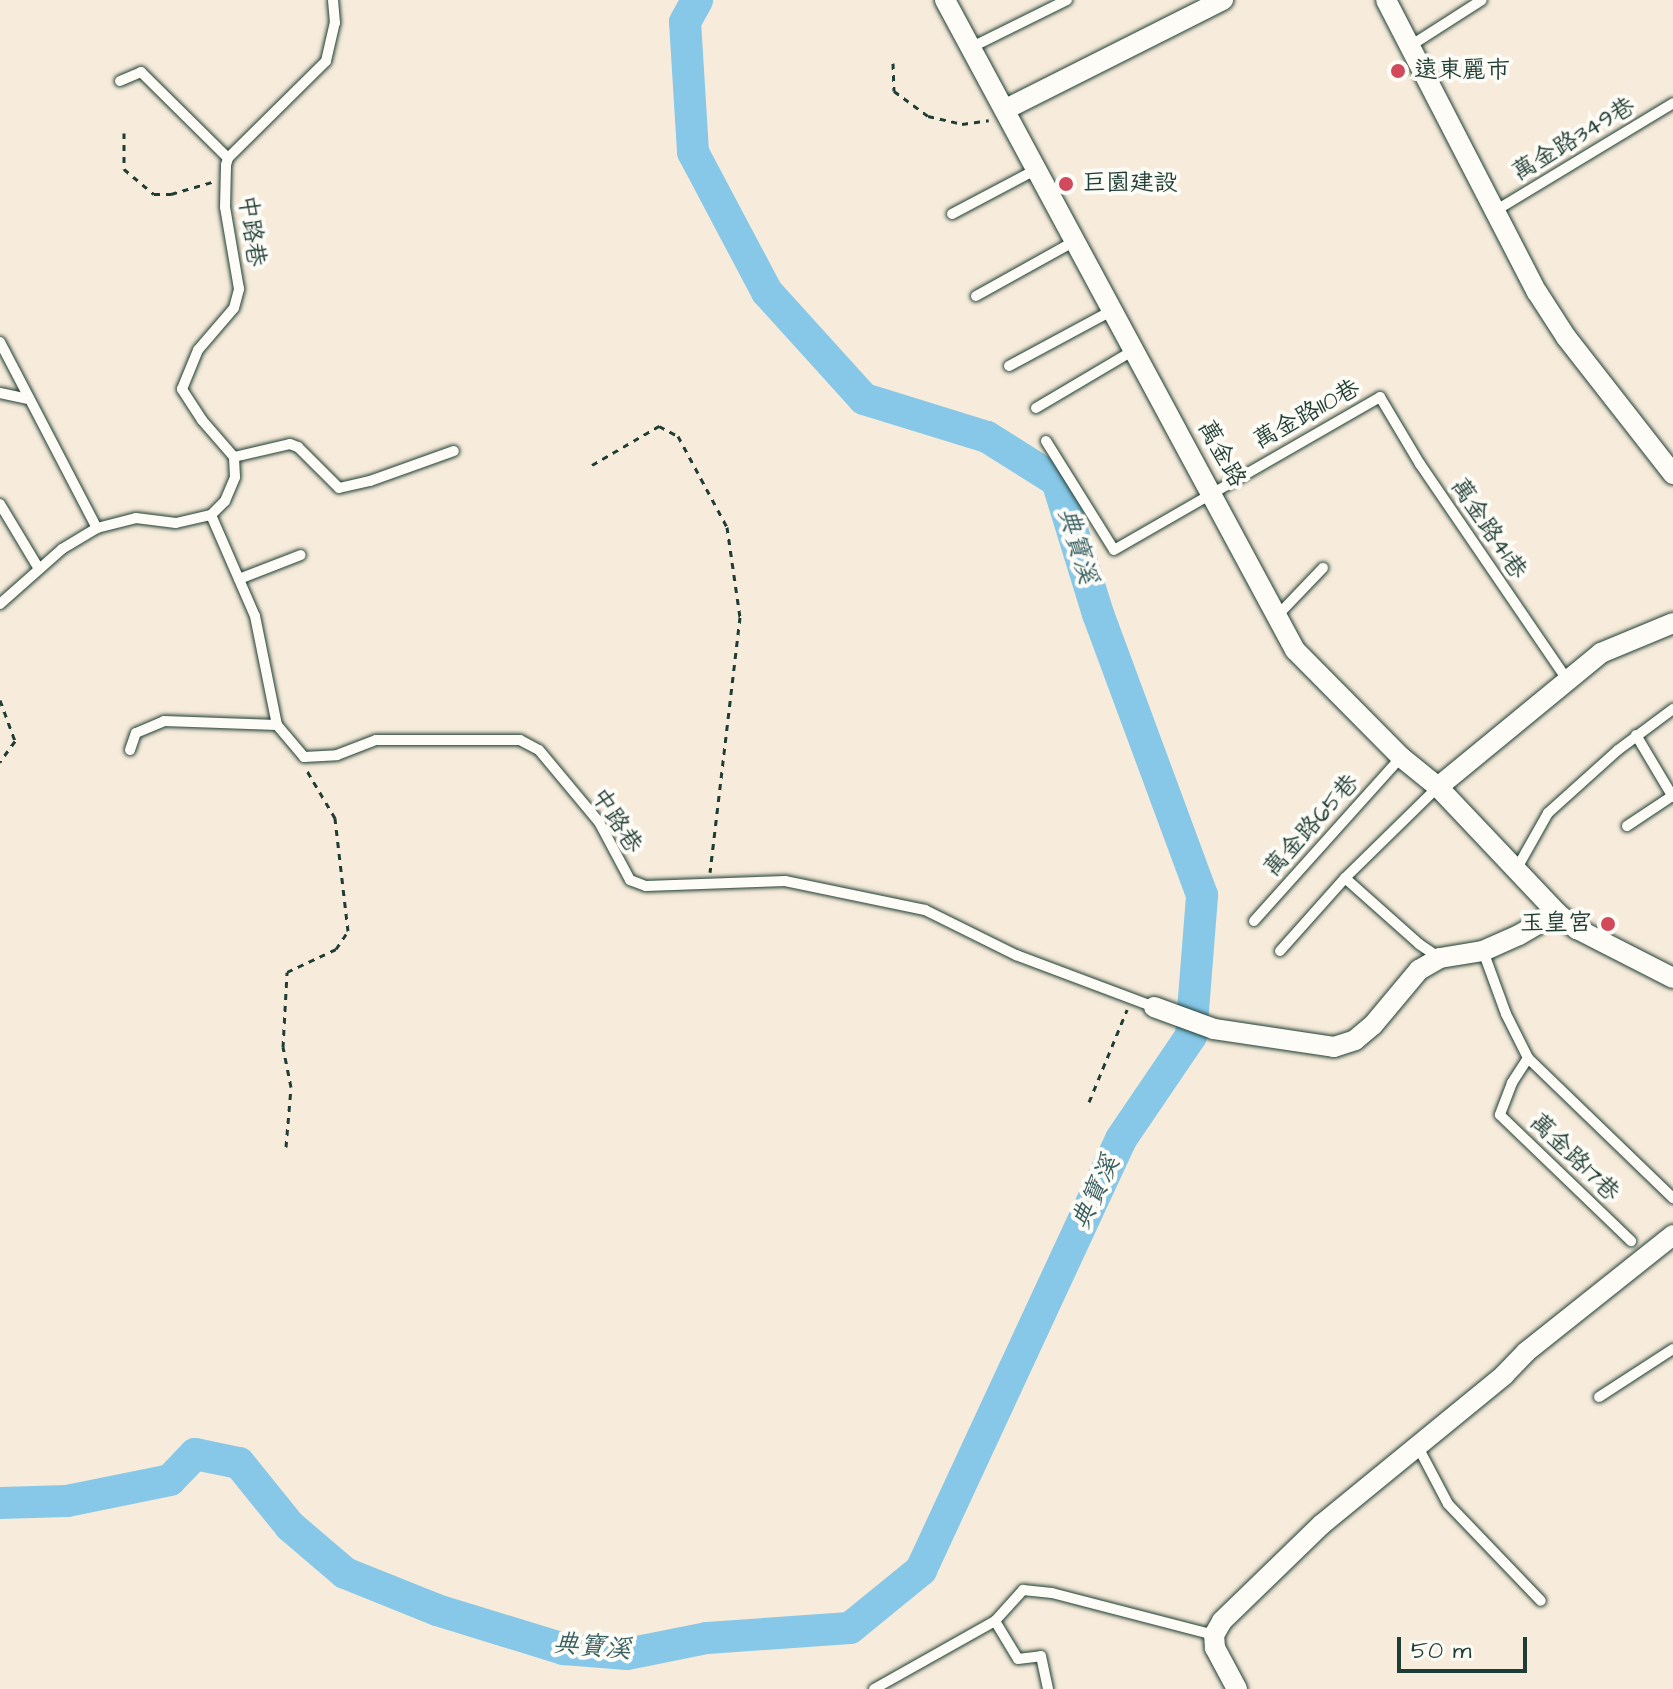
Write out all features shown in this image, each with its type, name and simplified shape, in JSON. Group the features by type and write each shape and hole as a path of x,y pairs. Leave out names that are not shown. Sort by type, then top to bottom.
{"street":[{"name":"萬金路","path":"945,0 1295,650 1401,757 1438,787 1557,913 1577,929 1673,978"},
{"path":"1007,112 1223,0"},
{"path":"1386,0 1537,292 1566,337 1673,474"},
{"path":"1438,787 1601,653 1673,623"},
{"path":"1154,1007 1214,1029 1322,1046 1345,1044 1373,1025 1419,970 1440,958 1483,951 1557,913"},
{"path":"1237,1689 1215,1648 1214,1635 1222,1621 1321,1525 1504,1375 1526,1352 1673,1235"}],"lane":[{"path":"120,81 141,72 228,158 326,61 335,23 333,0"},
{"path":"972,47 1067,0"},
{"path":"1410,46 1482,0"},
{"name":"萬金路349巷","path":"1495,211 1673,103"},
{"name":"中路巷","path":"228,158 223,179 239,289 234,308 198,350 182,389 202,420 234,457"},
{"path":"952,214 1037,169"},
{"path":"976,296 1075,241"},
{"path":"1009,366 1111,311"},
{"path":"0,342 97,528"},
{"path":"1036,408 1134,350"},
{"path":"0,393 29,399"},
{"name":"萬金路110巷","path":"1046,441 1114,550 1380,397"},
{"name":"萬金路41巷","path":"1380,397 1420,464 1568,681"},
{"path":"0,604 62,549 97,528 136,518 176,523 211,515 225,501 235,477 234,457 290,444 298,447 339,488 370,481 454,451"},
{"path":"0,504 39,569"},
{"path":"211,515 255,616 277,725 304,757"},
{"path":"239,579 301,555"},
{"path":"1276,617 1323,568"},
{"path":"1517,868 1548,813 1636,735 1673,709"},
{"path":"130,750 136,733 164,721 277,725"},
{"path":"1627,826 1673,796 1636,735"},
{"name":"中路巷","path":"304,757 337,755 376,740 520,740 539,750 599,822 630,880 646,886 785,881 925,910 1016,955 1154,1007"},
{"name":"萬金路65巷","path":"1254,921 1401,757"},
{"path":"1280,951 1345,878 1438,787"},
{"path":"1345,878 1419,944 1440,958"},
{"name":"萬金路17巷","path":"1483,951 1506,1014 1528,1058 1673,1198"},
{"name":"萬金路17巷","path":"1528,1058 1512,1083 1500,1115 1631,1241"},
{"path":"1599,1397 1673,1349"},
{"path":"1418,1447 1448,1504 1541,1601"},
{"path":"874,1689 995,1621 1023,1590 1052,1593 1214,1635"},
{"path":"995,1621 1018,1659 1041,1656 1048,1689"}],"path":[{"path":"893,63 894,91 928,116 962,124 1007,112"},
{"path":"124,133 124,169 154,194 171,194 223,179"},
{"path":"592,465 659,426 678,436 727,527 740,617 708,884"},
{"path":"0,700 15,741 0,762"},
{"path":"286,1147 291,1087 283,1047 287,972 336,949 348,931 335,818 313,784 304,757"},
{"path":"1089,1102 1130,998"}],"waterway":[{"name":"典寶溪","path":"0,1503 67,1501 170,1480 195,1454 239,1463 290,1526 345,1573 437,1610 564,1649 627,1654 707,1638 850,1628 921,1570 1121,1139 1191,1036 1202,895 1098,614 1057,481 987,437 864,399 767,292 693,152 685,22 697,0"}],"place":[{"name":"遠東麗市","path":"1398,71"},
{"name":"巨園建設","path":"1066,184"},
{"name":"玉皇宮","path":"1608,924"}]}
